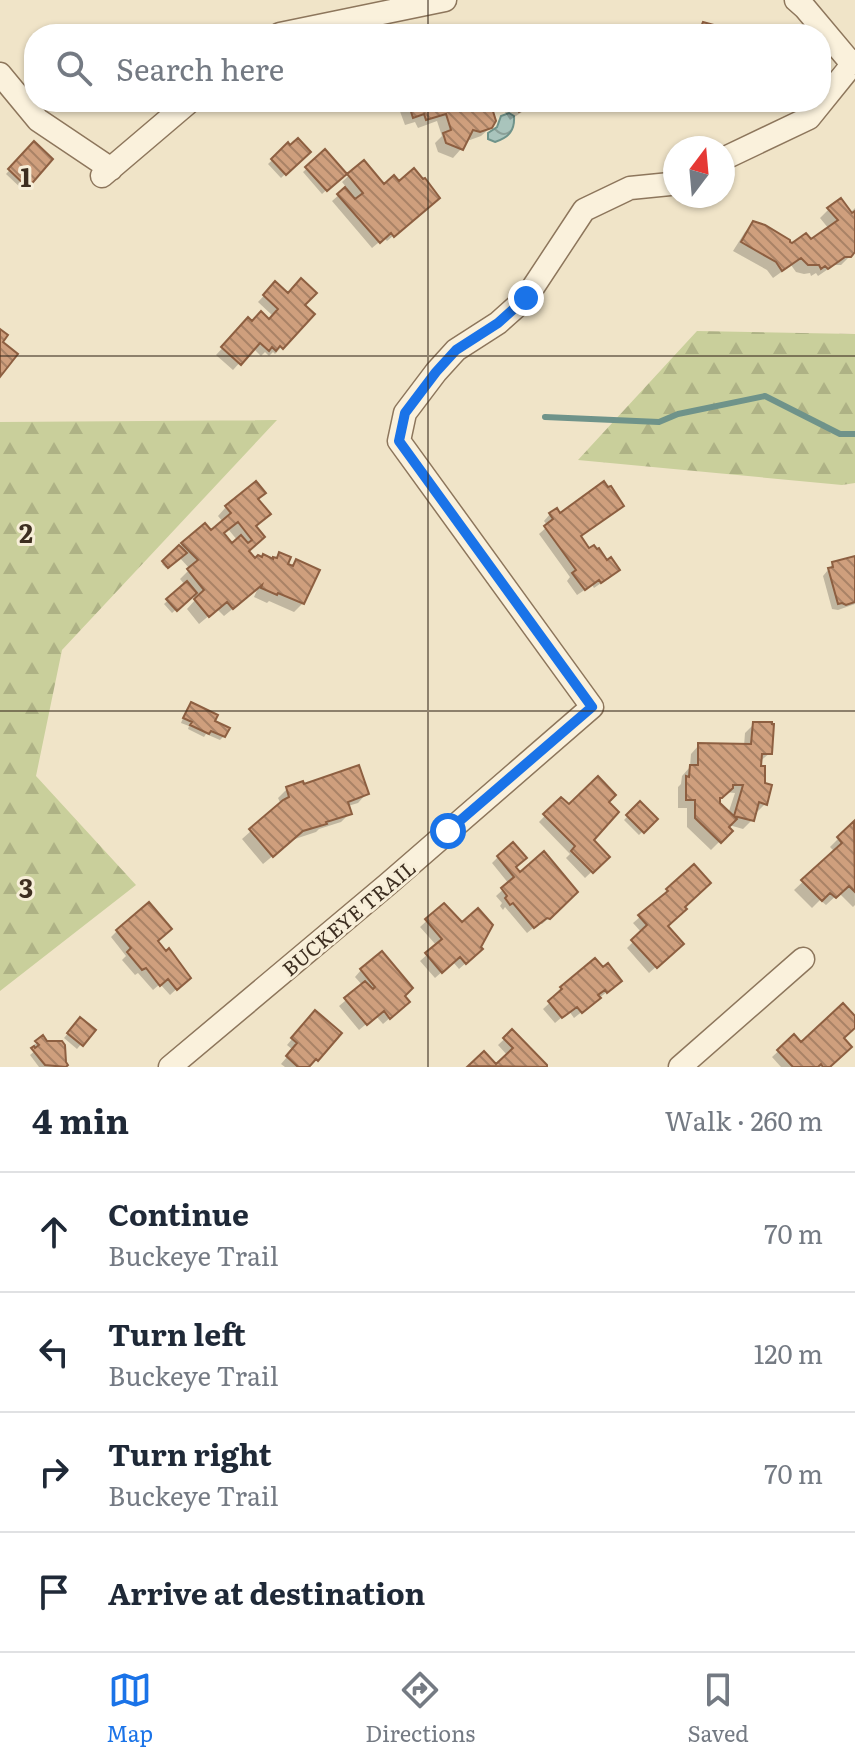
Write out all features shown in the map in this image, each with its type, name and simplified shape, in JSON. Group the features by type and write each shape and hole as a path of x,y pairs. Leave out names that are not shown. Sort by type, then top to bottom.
{"street":[{"path":"321,24 398,5 445,0"},
{"path":"796,0 819,24"},
{"path":"831,37 854,63 831,91"},
{"path":"0,74 24,103"},
{"path":"31,112 105,174 177,112"},
{"path":"735,153 809,118 814,112"},
{"name":"BUCKEYE TRAIL","path":"170,1067 592,707 399,441 405,413 436,372 456,350 498,323 526,298 584,210 630,188 663,185"},
{"path":"680,1067 803,959"}],"green space":[{"path":"697,331 855,334 855,483 842,485 578,460"},
{"path":"277,420 62,650 36,776 136,885 0,991 0,422"}],"water":[{"path":"509,113 514,116 510,133 495,142 488,139 488,133 497,127 501,116"}],"building":[{"path":"411,112 493,112 496,121 492,128 480,132 473,130 463,150 446,143 443,133 451,130 446,114 426,120 424,114 413,118"},
{"path":"298,138 311,152 286,175 271,159 288,142 290,145"},
{"path":"34,141 53,159 28,188 8,169"},
{"path":"325,149 347,174 327,191 305,167"},
{"path":"364,160 384,184 394,175 399,181 414,168 440,198 394,237 391,233 380,243 337,194 345,187 355,199 363,193 347,174"},
{"path":"841,198 852,213 855,211 855,252 828,269 808,265 801,258 782,271 776,262 741,242 753,221 765,225 792,243 806,233 811,239 838,220 827,208"},
{"path":"301,278 317,293 305,305 315,314 283,349 280,346 276,351 272,347 269,351 260,343 241,365 221,347 248,317 252,321 261,311 269,319 278,309 263,295 275,281 288,293"},
{"path":"0,329 8,335 3,342 18,354 0,377"},
{"path":"256,481 266,493 258,499 271,514 256,526 265,537 249,551 255,558 263,554 273,559 279,552 291,557 288,564 293,566 296,559 320,570 304,604 261,588 262,585 233,609 227,602 209,617 194,599 204,590 187,569 198,560 181,543 205,523 211,530 231,513 225,506","holes":["238,522 252,540 248,543 241,535 232,543 224,533"]},
{"path":"604,481 624,506 581,536 589,548 594,545 607,560 611,557 620,570 585,590 572,573 576,570 544,526 553,519 549,513 557,508 560,513"},
{"path":"179,545 187,553 168,568 162,561"},
{"path":"855,556 855,602 838,604 828,568 833,567 832,562"},
{"path":"187,581 197,593 177,611 166,599"},
{"path":"191,702 218,715 215,721 230,728 225,737 211,731 209,734 183,718"},
{"path":"753,722 774,724 772,754 762,754 765,783 772,785 767,805 759,802 754,821 734,816 743,785 733,785 720,798 720,803 737,819 729,827 733,831 721,843 695,818 695,800 686,800 686,776 689,777 690,765 698,765 698,743 751,744"},
{"path":"359,765 369,794 348,802 352,814 303,831 273,857 249,829 289,797 286,787"},
{"path":"598,776 616,795 609,802 619,812 594,840 610,857 593,873 571,851 575,846 543,814 561,797 569,804"},
{"path":"640,801 658,819 644,833 626,815"},
{"path":"854,821 855,892 849,886 836,898 830,893 822,901 801,880 842,843 837,837"},
{"path":"513,842 527,858 516,867 520,872 544,851 578,892 550,919 534,928 513,903 510,905 501,888 514,877 497,856"},
{"path":"694,864 711,883 668,926 684,944 657,968 631,940 647,925 638,915 668,891 666,889"},
{"path":"149,902 172,929 158,941 166,951 169,948 191,978 177,990 168,979 160,986 146,968 142,970 127,952 131,948 116,930"},
{"path":"444,903 462,922 478,908 493,925 481,947 483,949 466,964 460,957 442,973 425,953 442,939 425,919"},
{"path":"382,951 413,988 405,996 410,1002 390,1019 384,1011 367,1025 344,998 365,981 373,989 375,987 360,969"},
{"path":"595,958 603,967 608,963 622,981 607,993 605,990 598,995 601,998 582,1013 577,1007 562,1018 548,1001"},
{"path":"843,1003 855,1016 855,1028 844,1038 852,1047 830,1067 821,1064 818,1067 793,1067 777,1050 794,1034 801,1042"},
{"path":"315,1010 342,1033 318,1061 316,1059 309,1067 298,1067 286,1056 297,1043 291,1038"},
{"path":"80,1017 96,1030 83,1046 67,1033"},
{"path":"512,1029 547,1067 468,1066 484,1051 496,1064 513,1048 503,1038"},
{"path":"43,1035 47,1041 62,1041 65,1045 66,1067 45,1065 31,1048 39,1045 35,1041"}],"waterway":[{"path":"545,417 659,422 678,414 765,396 840,434 855,434"}],"route":[{"path":"448,831 592,707 399,441 405,413 436,372 456,350 498,323 526,298"}]}
